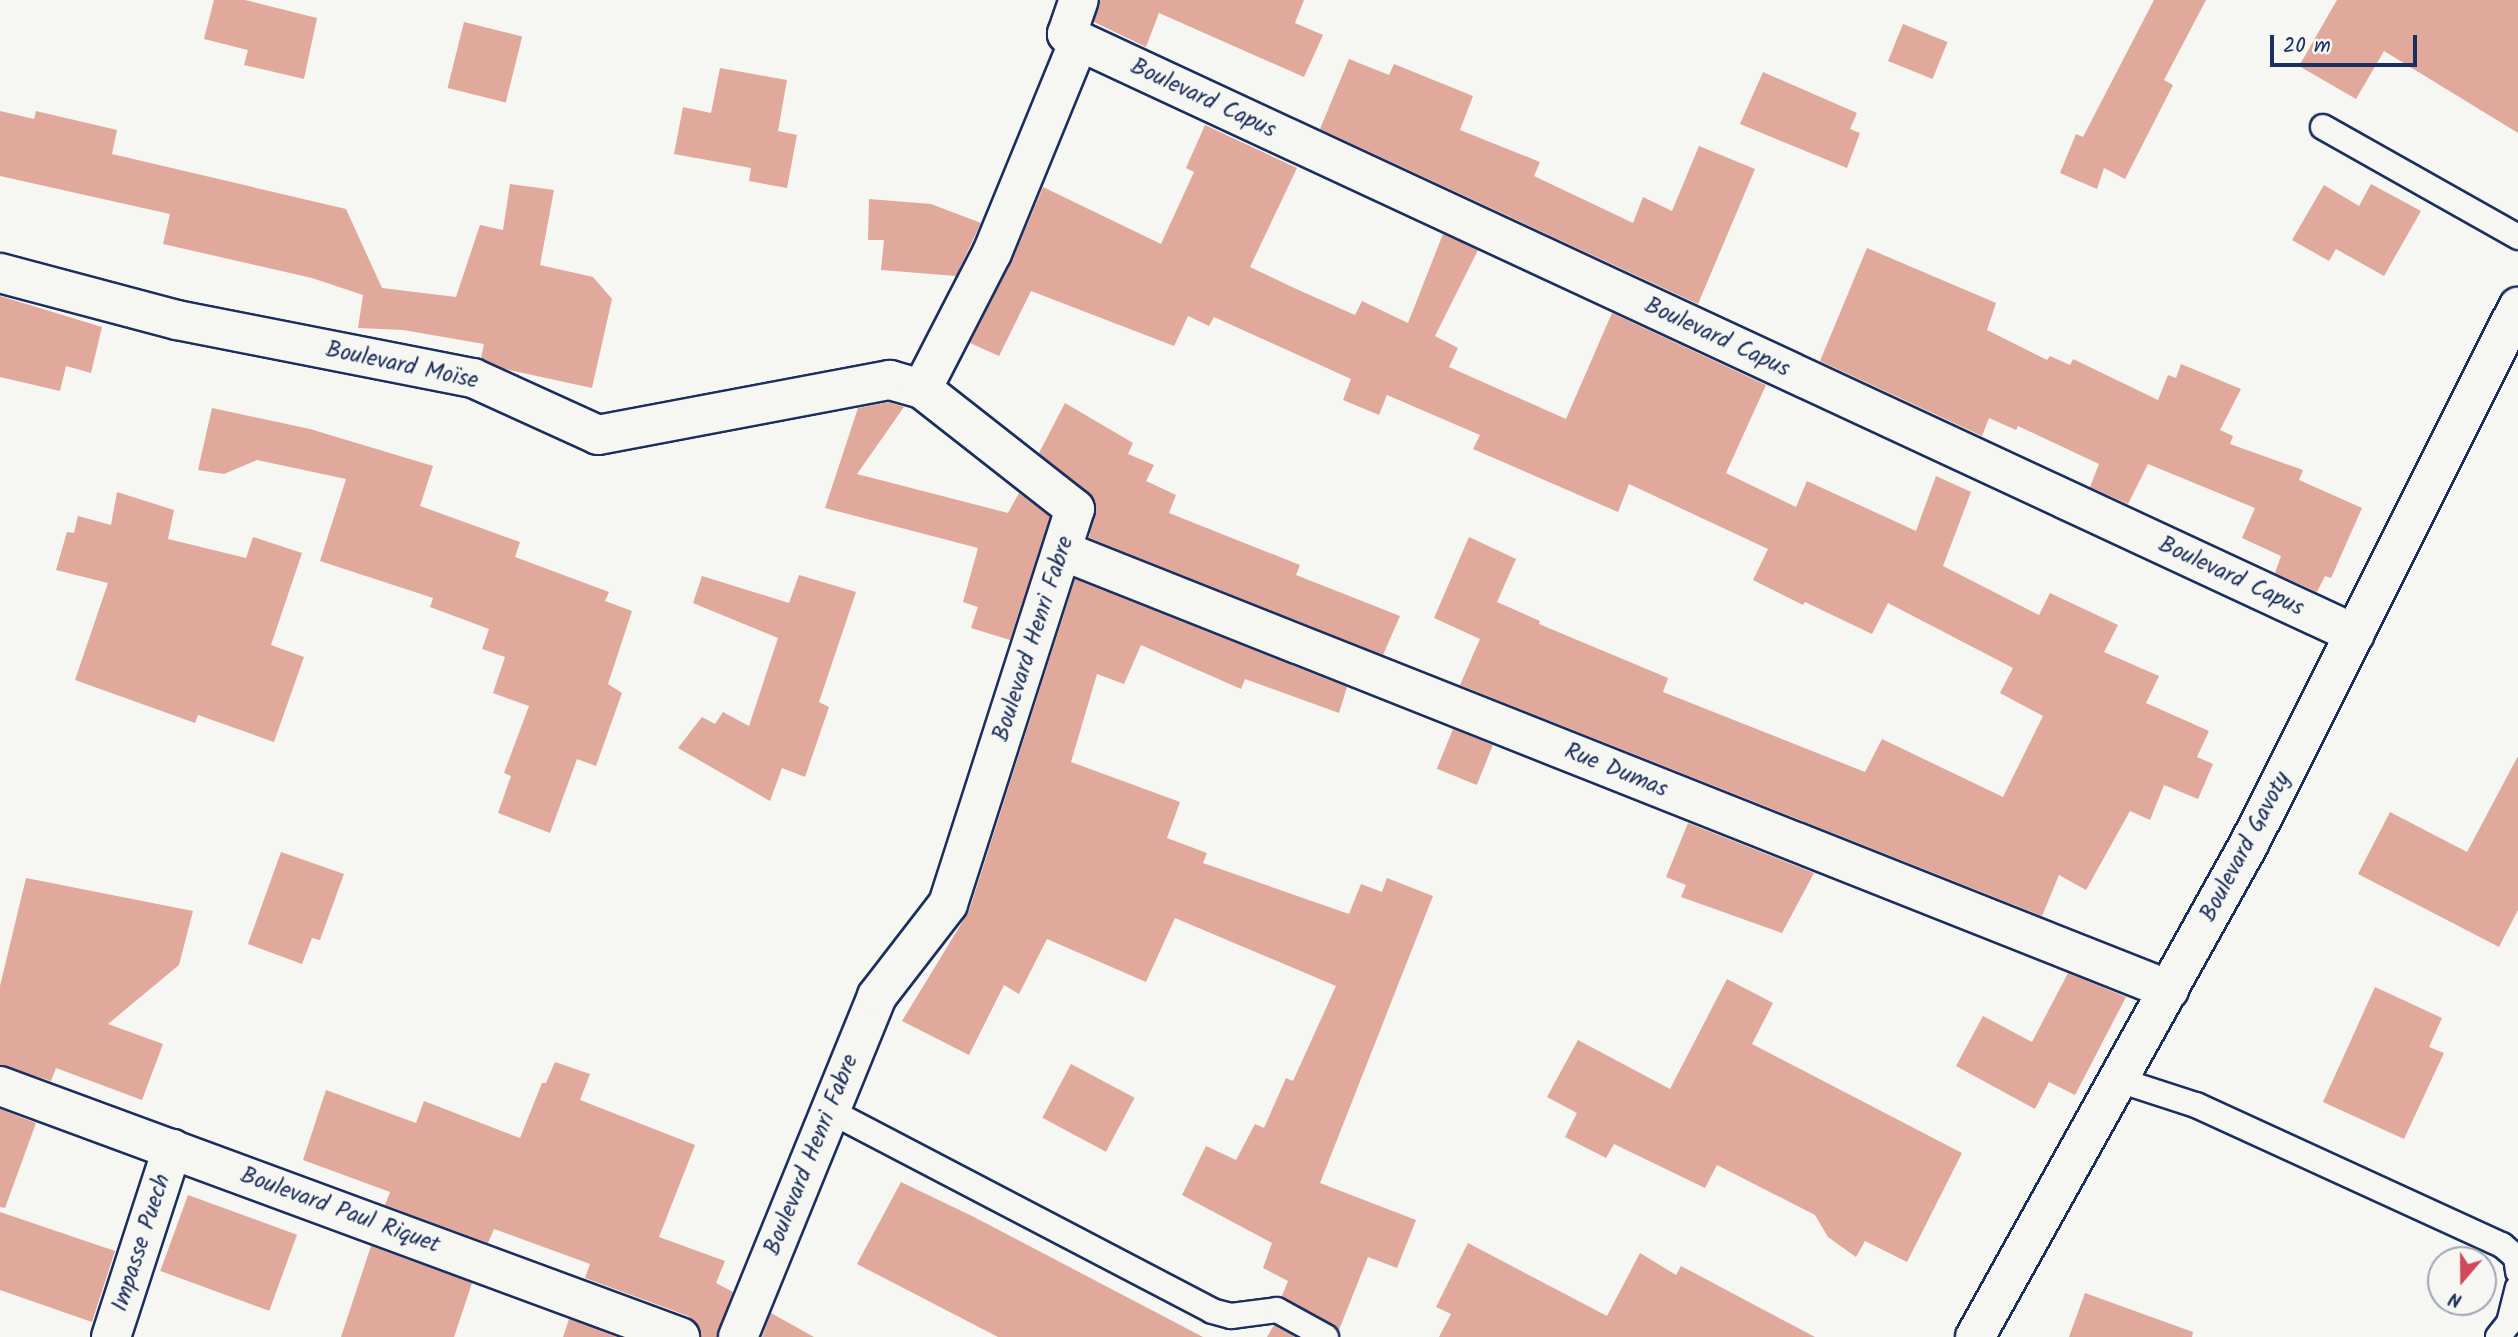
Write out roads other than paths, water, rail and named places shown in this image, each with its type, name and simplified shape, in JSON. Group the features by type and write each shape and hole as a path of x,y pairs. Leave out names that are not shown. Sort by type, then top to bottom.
{"street":[{"path":"922,389 992,253 1079,41 1067,34 1079,0"},
{"name":"Boulevard Capus","path":"1079,41 2355,634"},
{"name":"Boulevard Moïse","path":"0,273 177,320 473,378 598,435 890,380 922,389"},
{"name":"Boulevard Gavoty","path":"1975,1337 2122,1081 2249,844 2355,634 2508,351 2518,307"},
{"name":"Boulevard Henri Fabre","path":"738,1337 877,996 948,904 1063,551 1074,509 922,389"},
{"name":"Rue Dumas","path":"1063,551 2169,990"},
{"name":"Boulevard Paul Riquet","path":"0,1086 680,1337"},
{"name":"Impasse Puech","path":"111,1337 172,1149"}],"lane":[{"path":"2323,127 2518,237"},
{"path":"2122,1081 2196,1105 2502,1245 2516,1257 2518,1272"},
{"path":"830,1111 1212,1311 1231,1317 1277,1310 1326,1337"},
{"path":"2498,1337 2509,1323 2518,1288"}]}
